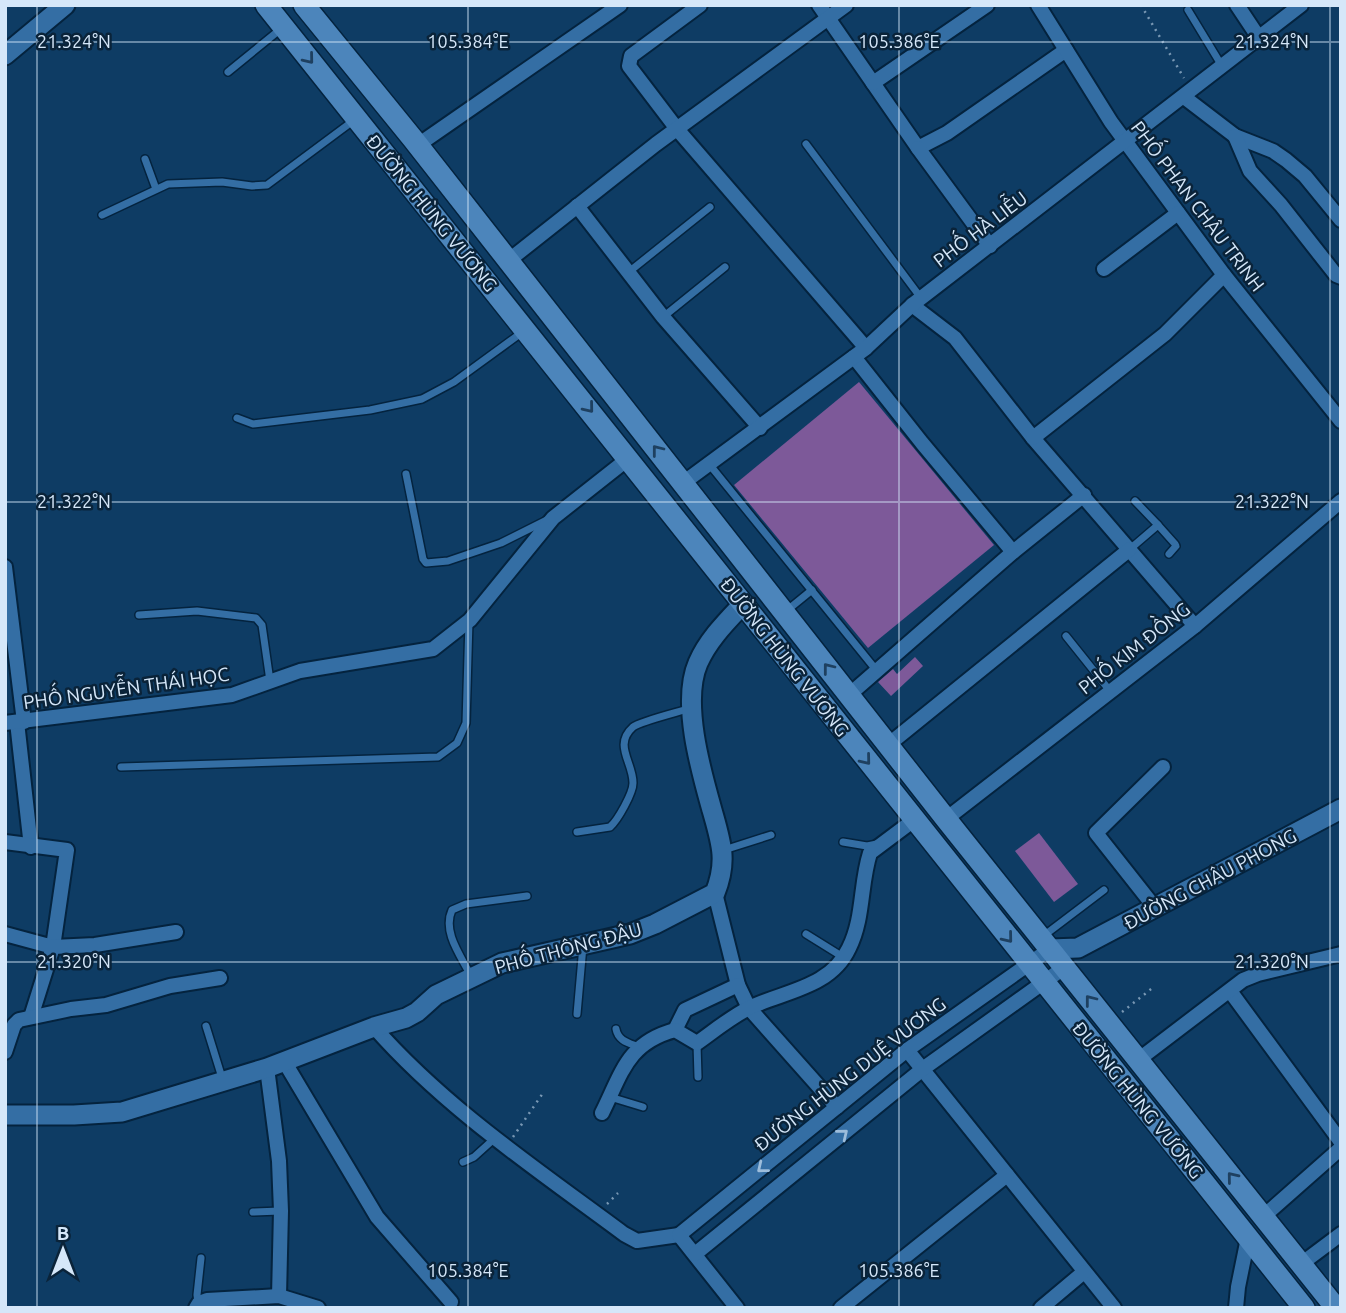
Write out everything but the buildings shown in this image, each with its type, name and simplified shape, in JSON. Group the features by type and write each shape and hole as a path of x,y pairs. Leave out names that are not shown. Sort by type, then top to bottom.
{"main road":[{"name":"ĐƯỜNG HÙNG VƯƠNG","path":"266,5 1304,1308"},
{"name":"ĐƯỜNG HÙNG VƯƠNG","path":"304,5 418,145 946,819 1336,1308"},
{"path":"571,386 594,369"}],"street":[{"path":"5,55 65,5"},
{"path":"418,145 620,5"},
{"path":"700,5 631,55 628,62 637,78 860,353 922,443 1013,552"},
{"path":"819,5 990,246"},
{"path":"508,261 677,129 846,5"},
{"path":"873,83 987,5"},
{"name":"PHỐ PHAN CHÂU TRINH","path":"1038,5 1126,142 1224,275 1341,421"},
{"path":"1237,5 1259,38"},
{"name":"PHỐ HÀ LIỄU","path":"683,483 860,353 917,301 1301,5"},
{"path":"918,148 947,133 1066,50"},
{"path":"1188,94 1235,136 1273,151 1286,160 1305,176 1341,220"},
{"path":"1235,136 1250,172 1282,205 1332,271 1341,277"},
{"path":"577,206 663,317 760,428"},
{"path":"1104,269 1178,213"},
{"path":"1033,438 1165,334 1224,275"},
{"path":"917,301 955,338 1033,438 1195,626"},
{"name":"PHỐ NGUYỄN THÁI HỌC","path":"15,722 233,695 300,671 433,649 442,645 470,620 553,519 629,458"},
{"path":"849,695 1013,552 1084,495"},
{"name":"PHỐ KIM ĐỒNG","path":"946,819 1195,626 1341,501"},
{"path":"888,745 1130,549"},
{"path":"5,567 15,722 32,847"},
{"path":"743,604 710,642 698,662 692,686 692,708 702,769 723,850 722,872 715,893 738,985 749,1008 837,1107"},
{"path":"1156,908 1096,833 1163,767"},
{"name":"ĐƯỜNG CHÂU PHONG","path":"1065,967 1078,948 1341,809"},
{"path":"602,1113 631,1055 639,1047 658,1035 675,1030 697,1043 749,1008 810,986 844,957 857,926 870,853 914,820"},
{"path":"5,842 67,850 53,947 31,1017"},
{"name":"PHỐ THÔNG ĐẬU","path":"5,1115 62,1116 122,1112 276,1065 374,1027 406,1018 436,995 502,963 643,930 715,893"},
{"path":"5,934 53,947 95,945 176,932"},
{"name":"ĐƯỜNG CHÂU PHONG","path":"1045,943 1078,948"},
{"name":"ĐƯỜNG HÙNG DUỆ VƯƠNG","path":"678,1235 907,1050 1028,963 1045,943"},
{"path":"1138,1060 1243,980 1341,954"},
{"path":"695,1254 923,1068 1065,967"},
{"path":"5,1052 14,1025 19,1020 106,1005 170,986 220,978"},
{"path":"675,1030 685,1010 692,1005 738,985"},
{"path":"1230,991 1341,1142"},
{"path":"374,1027 397,1052 501,1141 637,1241 678,1235 737,1308"},
{"path":"907,1050 1114,1308"},
{"path":"276,1065 281,1211 279,1296"},
{"path":"276,1065 377,1217 451,1302"},
{"path":"1264,1216 1341,1148"},
{"path":"841,1308 1007,1175"},
{"path":"1301,1264 1341,1234"},
{"path":"1236,1308 1237,1287 1248,1238"},
{"path":"1041,1308 1084,1272"},
{"path":"197,1306 207,1300 279,1296 318,1308"}],"lane":[{"path":"1188,10 1222,67"},
{"path":"228,72 284,27"},
{"path":"102,215 169,184 222,182 267,185 357,119"},
{"path":"806,144 917,301"},
{"path":"145,159 156,189"},
{"path":"630,271 710,207"},
{"path":"663,317 725,267"},
{"path":"237,418 253,424 370,410 422,399 454,382 525,330"},
{"path":"709,464 877,671"},
{"path":"406,474 426,563 448,561 501,543 546,519 553,519"},
{"path":"1135,500 1175,544 1169,554"},
{"path":"1130,549 1158,525"},
{"path":"784,612 812,590"},
{"path":"139,615 197,611 256,618 262,625 270,681"},
{"path":"121,767 438,757 457,743 466,723 470,620"},
{"path":"1066,636 1110,692"},
{"path":"577,832 610,827 632,793 632,774 622,745 624,737 635,725 692,708"},
{"path":"723,850 771,835"},
{"path":"843,842 867,846 885,842"},
{"path":"1045,943 1104,890"},
{"path":"471,976 451,937 449,917 452,910 466,904 527,896"},
{"path":"806,934 844,957"},
{"path":"577,1014 583,945"},
{"path":"206,1027 224,1081"},
{"path":"616,1028 617,1035 622,1040 639,1047"},
{"path":"697,1043 698,1077"},
{"path":"610,1097 643,1107"},
{"path":"463,1162 501,1141"},
{"path":"253,1212 281,1211"},
{"path":"197,1306 201,1258"}],"path":[{"path":"1141,5 1188,94"},
{"path":"1109,1023 1155,986"},
{"path":"501,1141 543,1093"}]}
